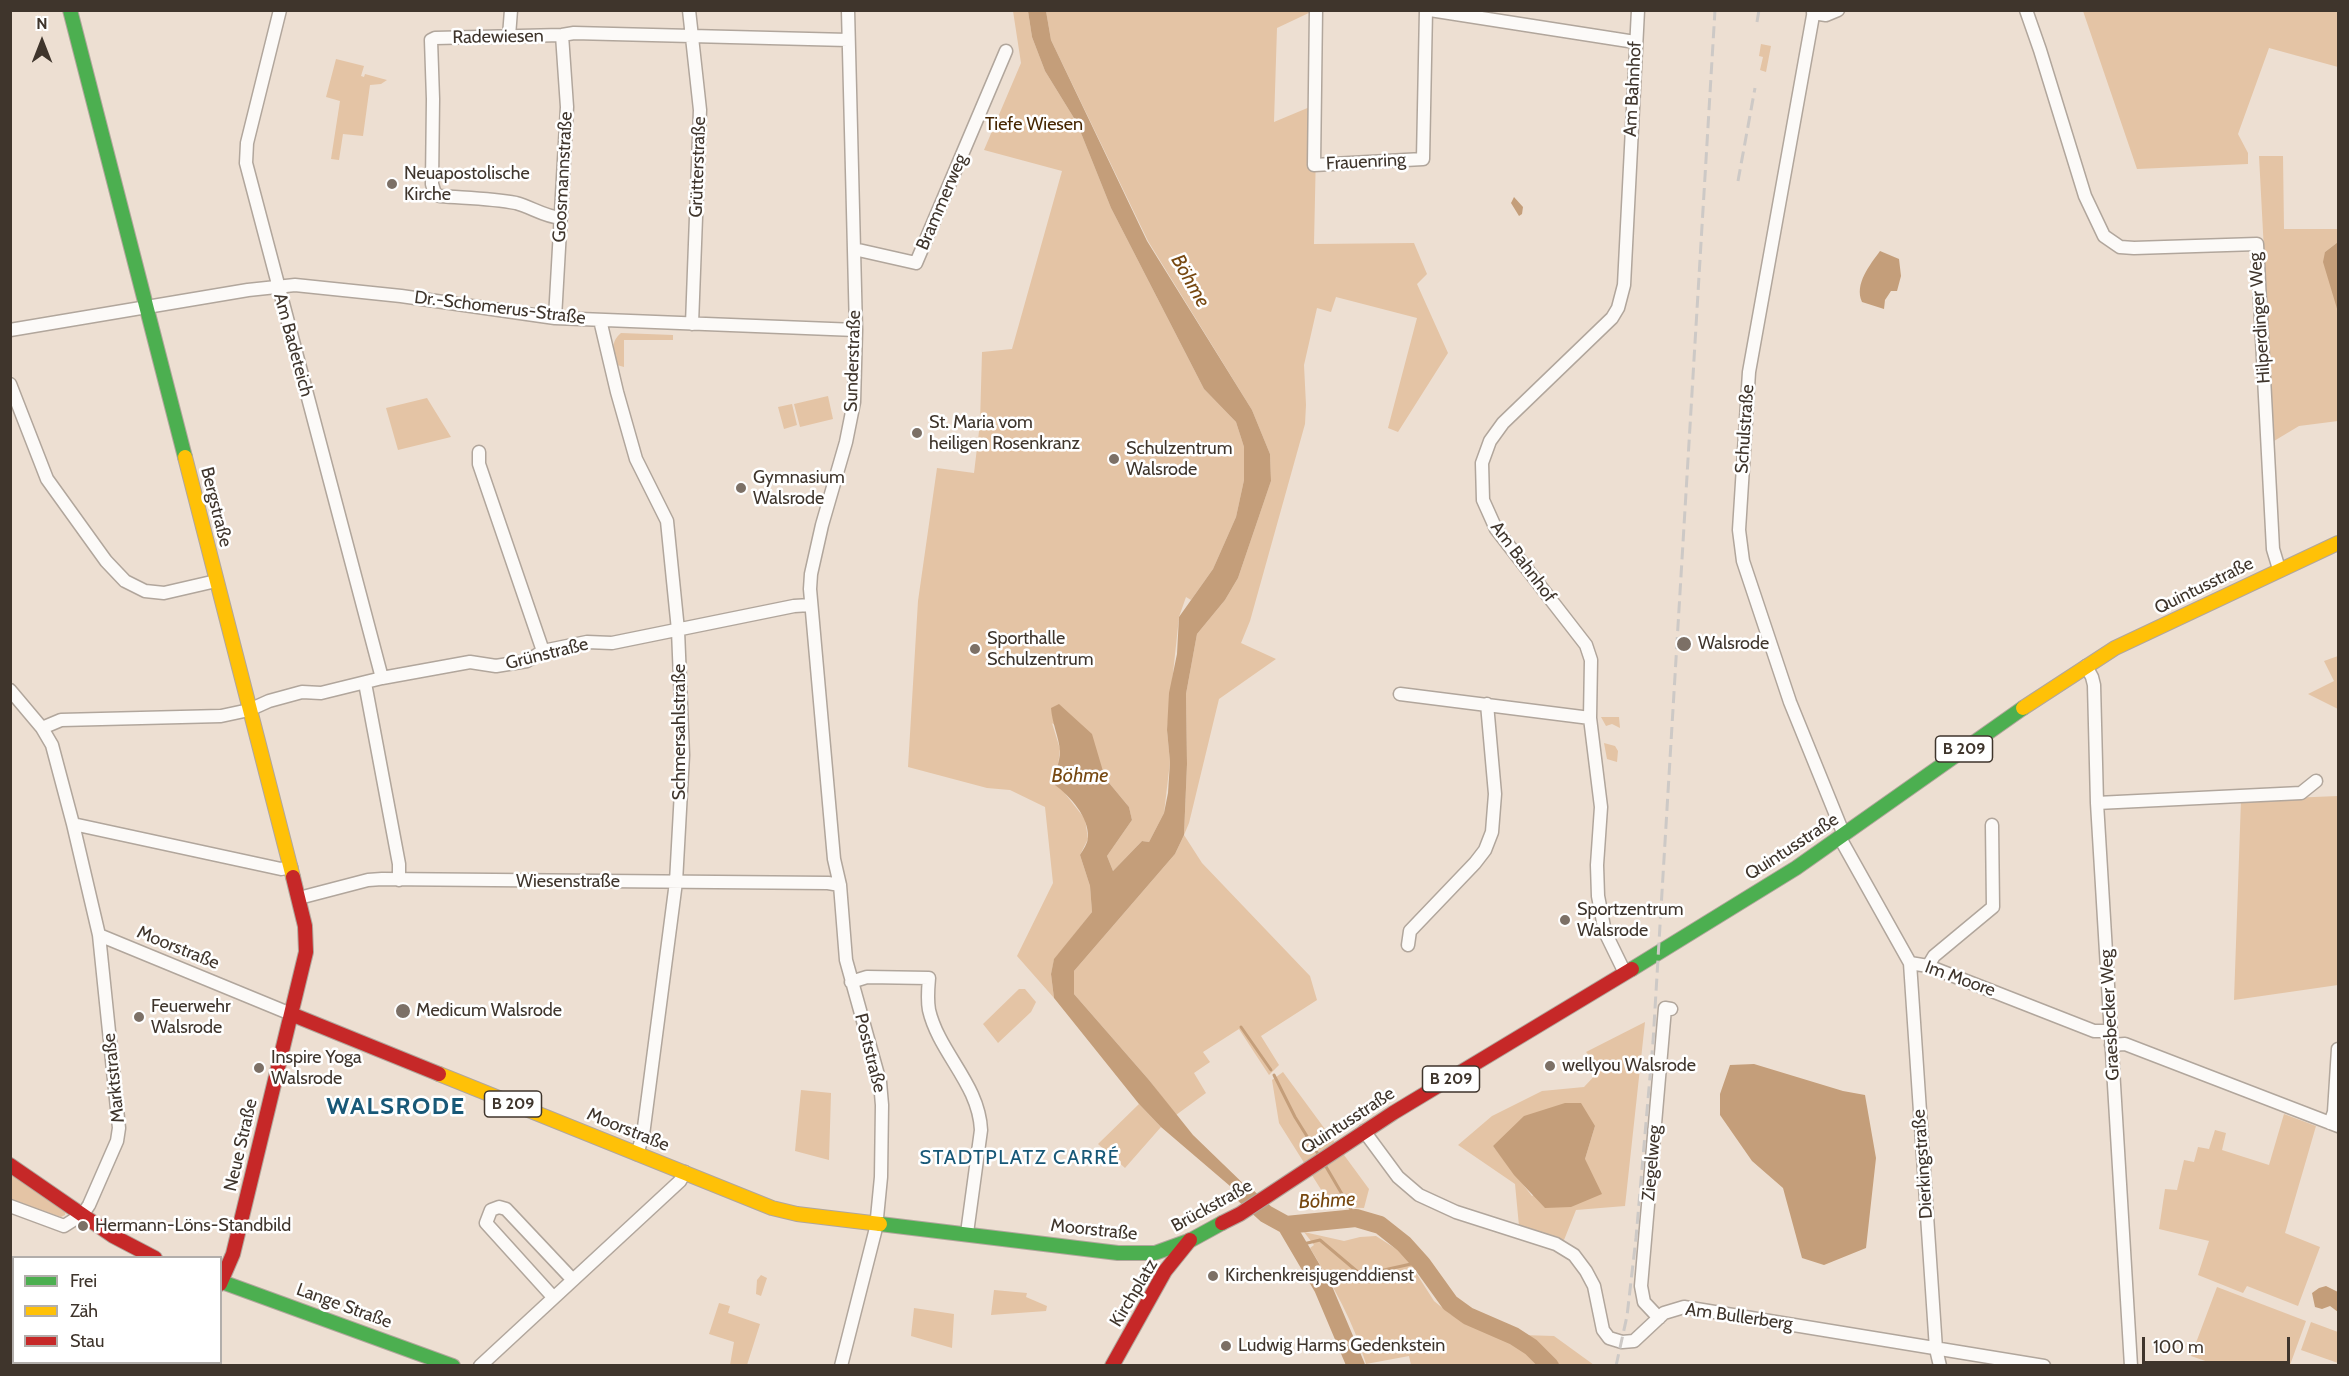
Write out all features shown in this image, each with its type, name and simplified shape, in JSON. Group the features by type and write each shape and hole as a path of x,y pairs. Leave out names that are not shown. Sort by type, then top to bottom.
{"main road":[{"name":"Bergstraße","path":"70,10 299,898 306,942 302,973 291,1014"},
{"name":"Quintusstraße","path":"1268,1195 1364,1131 1796,868 2027,704 2115,648 2193,612 2279,568 2338,543"},
{"name":"Moorstraße","path":"291,1014 772,1208 797,1214 1118,1253 1155,1253 1169,1248"},
{"name":"Neue Straße","path":"222,1281 233,1254 291,1014"},
{"path":"10,1165 113,1236 153,1256"},
{"name":"Brückstraße","path":"1169,1248 1191,1240 1268,1195"},
{"name":"Kirchplatz","path":"1112,1365 1165,1271 1191,1240"},
{"path":"1155,1253 1165,1271"},
{"name":"Lange Straße","path":"222,1283 453,1365"}],"street":[{"name":"Am Badeteich","path":"280,10 245,153 246,163 381,678"},
{"path":"510,36 511,10"},
{"name":"Grütterstraße","path":"689,10 700,110 692,324"},
{"name":"Sunderstraße","path":"840,885 834,860 811,605 811,574 822,525 846,442 854,402 856,330 848,10"},
{"name":"Frauenring","path":"1316,10 1314,165 1423,159 1428,10"},
{"path":"1428,10 1635,42"},
{"name":"Am Bahnhof","path":"1625,973 1605,932 1600,911 1597,879 1601,807 1590,717 1591,660 1588,650 1496,530 1483,500 1482,463 1490,441 1503,423 1560,366 1605,327 1618,308 1624,285 1638,10"},
{"path":"1813,12 1826,15 1838,10"},
{"name":"Hilperdinger Weg","path":"2026,10 2079,180 2104,236 2120,247 2134,248 2257,244 2273,549 2279,568"},
{"name":"Schulstraße","path":"1813,12 1749,372 1739,530 1743,561 1790,702 1842,836"},
{"name":"Radewiesen","path":"561,218 519,204 440,196 432,190 431,40 435,38 574,33 848,40"},
{"name":"Goosmannstraße","path":"555,318 567,107 562,35"},
{"name":"Brammerweg","path":"854,249 916,263 1006,51"},
{"name":"Dr.-Schomerus-Straße","path":"10,330 277,285 345,289 555,318 856,330"},
{"name":"Schmersahlstraße","path":"600,320 617,393 636,459 667,521 678,630 682,755 676,882 647,1112 637,1154"},
{"path":"10,384 47,478 106,561 125,580 145,591 164,593 216,581"},
{"path":"479,452 479,464 543,651"},
{"name":"Grünstraße","path":"42,728 61,720 221,716 249,710 269,701 302,692 321,693 381,678 470,662 496,666 527,661 543,651 587,642 612,643 794,606 811,605"},
{"name":"Graesbecker Weg","path":"2086,666 2094,685 2097,803 2131,1365"},
{"path":"365,683 399,864 399,880"},
{"name":"Marktstraße","path":"10,690 42,728 56,756 99,935 119,1128 117,1142 83,1215"},
{"path":"1400,694 1590,717"},
{"path":"1408,945 1410,931 1475,863 1485,850 1492,832 1495,794 1487,704"},
{"path":"2097,803 2301,792 2316,781"},
{"path":"73,824 281,869 291,867"},
{"path":"1928,966 1934,956 1993,907 1992,825"},
{"name":"Im Moore","path":"1842,836 1910,963 1928,966 2094,1030 2110,1031"},
{"name":"Wiesenstraße","path":"299,898 368,880 828,883 840,885"},
{"name":"Poststraße","path":"840,885 846,960 881,1093 882,1147 877,1222 841,1365"},
{"name":"Moorstraße","path":"99,935 291,1014"},
{"name":"Dierkingstraße","path":"1910,963 1936,1349 1940,1365"},
{"path":"851,982 867,977 929,978 927,1000 932,1022 970,1090 980,1116 981,1130 967,1233"},
{"name":"Ziegelweg","path":"1659,1318 1644,1302 1641,1286 1665,1008 1671,1009"},
{"path":"2111,1045 2125,1044 2334,1124 2338,1048"},
{"name":"Am Bullerberg","path":"1364,1131 1398,1177 1419,1195 1456,1212 1556,1244 1574,1255 1594,1286 1603,1330 1609,1338 1622,1342 1634,1341 1670,1310 1684,1307 2044,1365"},
{"path":"480,1365 680,1181 685,1172"},
{"path":"10,1206 64,1226 83,1215"},
{"path":"554,1297 486,1223 491,1210 499,1207 506,1209 572,1280"}],"green space":[{"name":"Tiefe Wiesen","path":"1013,11 1028,11 1032,37 1045,71 1077,123 1111,208 1204,389 1236,422 1244,447 1244,480 1236,517 1213,569 1191,600 1186,597 1179,617 1167,730 1170,762 1164,813 1149,842 1142,841 1113,871 1107,856 1132,820 1129,807 1105,778 1098,760 1052,723 1060,749 1058,766 1063,791 1085,819 1088,839 1080,855 1090,886 1092,912 1054,960 1051,974 1054,998 1017,956 1053,883 1045,807 1010,790 987,788 908,767 918,601 937,468 974,473 980,423 982,352 1012,349 1062,171 984,150 1021,63"},
{"path":"1046,11 1313,11 1277,28 1274,122 1317,104 1314,244 1414,243 1427,274 1417,284 1448,353 1398,432 1388,428 1417,318 1336,297 1331,312 1317,308 1304,365 1305,424 1250,621 1241,643 1276,659 1219,699 1189,823 1184,835 1187,764 1186,694 1197,634 1225,600 1238,578 1271,481 1270,454 1252,410 1148,241 1051,40"},
{"path":"2083,11 2338,11 2338,67 2269,48 2238,134 2248,153 2248,164 2137,169"},
{"path":"1761,44 1771,46 1766,72 1760,70 1763,57 1759,56"},
{"path":"336,59 364,66 361,76 364,77 365,74 387,80 381,84 370,85 363,136 343,134 339,160 331,159 340,101 326,97"},
{"path":"2259,156 2283,156 2284,229 2338,229 2338,242 2325,252 2338,312 2338,421 2299,426 2274,441"},
{"path":"621,333 673,335 673,340 624,340 624,367 617,365 614,352 615,340"},
{"path":"828,396 833,419 800,427 794,404"},
{"path":"427,398 451,437 398,450 386,408"},
{"path":"792,404 797,425 784,429 778,407"},
{"path":"2338,656 2338,709 2308,694 2334,681 2324,661"},
{"path":"1601,717 1619,717 1620,728 1612,724 1606,726"},
{"path":"1604,743 1615,746 1618,751 1617,762 1607,759"},
{"path":"2338,796 2338,985 2234,1000 2241,800"},
{"path":"1184,835 1202,863 1310,976 1317,1000 1261,1036 1279,1065 1269,1075 1239,1029 1203,1052 1210,1062 1194,1073 1206,1093 1176,1115 1149,1080 1074,994 1074,971 1175,854"},
{"path":"1019,989 1025,989 1036,1002 1031,1012 998,1043 983,1024"},
{"path":"1645,1022 1625,1206 1576,1210 1564,1240 1519,1226 1515,1184 1458,1145 1492,1116 1542,1091 1584,1087 1601,1069 1586,1052","holes":["1595,1126 1585,1159 1532,1196 1493,1146"]},
{"path":"1283,1072 1369,1189 1364,1208 1332,1207 1279,1123 1272,1080"},
{"path":"801,1090 831,1093 829,1160 795,1151"},
{"path":"1139,1104 1161,1127 1125,1168 1098,1144"},
{"path":"2284,1114 2316,1126 2285,1233 2320,1247 2298,1306 2247,1286 2243,1293 2198,1275 2209,1241 2159,1229 2165,1189 2177,1190 2184,1160 2194,1162 2198,1147 2209,1149 2215,1130 2226,1133 2222,1150 2269,1165"},
{"path":"11,1170 66,1208 65,1215 61,1217 11,1200"},
{"path":"1304,1232 1344,1241 1376,1236 1404,1254 1434,1301 1450,1314 1522,1348 1538,1365 1411,1365 1409,1356 1366,1364 1349,1319 1310,1248 1314,1245"},
{"path":"10,1273 12,1274 12,1364 99,1364 96,1366 11,1365"},
{"path":"761,1275 767,1278 761,1296 756,1294 757,1280"},
{"path":"2217,1287 2306,1321 2290,1365 2217,1365 2191,1356"},
{"path":"994,1290 1027,1293 1026,1297 1047,1306 1046,1311 991,1315"},
{"path":"719,1303 730,1306 728,1313 760,1324 747,1365 730,1365 734,1342 709,1334"},
{"path":"914,1308 954,1314 952,1348 911,1336"},
{"path":"2311,1322 2338,1332 2338,1363 2301,1350"},
{"path":"1522,1335 1554,1336 1594,1365 1557,1365 1552,1357"}],"water":[{"path":"1028,11 1046,11 1051,40 1147,241 1252,410 1270,454 1271,481 1238,578 1225,600 1197,634 1186,694 1187,764 1184,835 1175,854 1074,971 1074,994 1149,1080 1193,1135 1253,1193 1244,1198 1161,1127 1139,1104 1054,998 1051,974 1054,959 1092,912 1090,886 1080,855 1087,842 1087,829 1078,808 1055,785 1060,751 1051,708 1059,704 1092,734 1105,778 1129,807 1132,820 1107,856 1113,871 1142,841 1149,842 1164,813 1170,762 1167,730 1169,693 1177,654 1179,617 1213,569 1236,517 1244,480 1244,447 1236,422 1204,389 1111,208 1077,123 1045,71 1032,37"},
{"path":"1514,197 1523,207 1522,214 1519,216 1511,203"},
{"path":"2338,242 2338,312 2323,262 2325,252"},
{"path":"1880,251 1899,259 1901,276 1897,291 1891,291 1885,300 1884,309 1862,302 1860,295 1864,275"},
{"path":"1754,1064 1843,1091 1865,1095 1876,1158 1866,1248 1824,1265 1802,1258 1783,1188 1752,1161 1720,1115 1720,1094 1730,1065"},
{"path":"1565,1103 1581,1103 1595,1126 1585,1159 1602,1194 1571,1207 1545,1208 1514,1175 1493,1146 1524,1116"},
{"path":"2326,1286 2338,1292 2338,1312 2330,1306 2322,1309 2315,1307 2312,1293"}],"waterway":[{"path":"1241,1027 1271,1070"},
{"path":"1274,1075 1295,1117 1318,1154"},
{"path":"1325,1165 1356,1218"},
{"name":"Böhme","path":"1245,1195 1266,1214 1286,1225 1356,1218 1380,1225 1404,1244 1422,1264 1450,1303 1468,1316 1514,1336 1531,1347 1550,1366"},
{"path":"1286,1225 1323,1288 1356,1366"},
{"path":"1299,1245 1320,1240 1359,1273 1366,1274 1420,1262"}],"railway":[{"path":"1616,1366 1627,1316 1636,1238 1653,1042 1715,10"},
{"path":"1757,22 1759,10"},
{"path":"1738,181 1755,88"}],"traffic: fast":[{"path":"70,10 185,457"},
{"path":"1632,969 1796,868 2023,708"},
{"path":"880,1224 1118,1253 1155,1253 1191,1240 1222,1223"},
{"path":"222,1282 453,1366"}],"traffic: slow":[{"path":"185,457 293,877"},
{"path":"2023,708 2115,648 2338,543"},
{"path":"439,1074 772,1208 797,1214 880,1224"}],"traffic: jam":[{"path":"291,1014 306,952 305,926 293,877"},
{"path":"1222,1223 1240,1214 1393,1113 1632,969"},
{"path":"222,1279 233,1254 291,1014 439,1074"},
{"path":"10,1165 113,1236 151,1256"},
{"path":"1112,1366 1165,1271 1190,1240"}],"place":[{"name":"Neuapostolische Kirche","path":"392,184"},
{"name":"St. Maria vom heiligen Rosenkranz","path":"917,433"},
{"name":"Schulzentrum Walsrode","path":"1114,459"},
{"name":"Gymnasium Walsrode","path":"741,488"},
{"name":"Walsrode","path":"1684,644"},
{"name":"Sporthalle Schulzentrum","path":"975,649"},
{"name":"Sportzentrum Walsrode","path":"1565,920"},
{"name":"Medicum Walsrode","path":"403,1011"},
{"name":"Feuerwehr Walsrode","path":"139,1017"},
{"name":"wellyou Walsrode","path":"1550,1066"},
{"name":"Inspire Yoga Walsrode","path":"259,1068"},
{"name":"Hermann-Löns-Standbild","path":"83,1226"},
{"name":"Kirchenkreisjugenddienst","path":"1213,1276"},
{"name":"Ludwig Harms Gedenkstein","path":"1226,1346"}],"district":[{"name":"WALSRODE","path":"396,1107"},
{"name":"STADTPLATZ CARRÉ","path":"1020,1158"}]}
